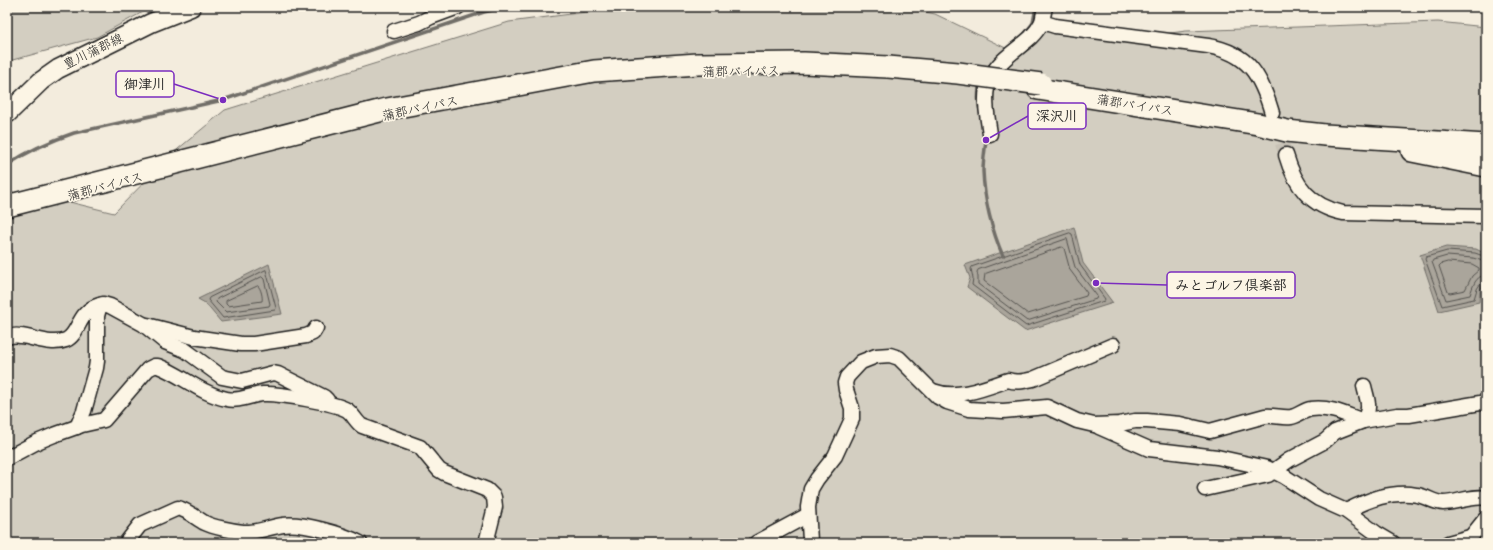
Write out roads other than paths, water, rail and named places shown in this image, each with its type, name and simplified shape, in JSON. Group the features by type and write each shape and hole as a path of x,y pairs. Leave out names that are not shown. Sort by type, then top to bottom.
{"highway":[{"name":"蒲郡バイパス","path":"7,206 387,108 594,71 720,64 804,63 888,70 965,80 1039,87 1335,128 1486,136"},
{"name":"蒲郡バイパス","path":"7,213 81,192 340,126 440,103 524,89 628,75 690,71 888,70"},
{"name":"蒲郡バイパス","path":"1039,87 1258,124 1287,131 1325,136 1486,145"},
{"path":"1430,132 1486,132"},
{"path":"1325,136 1486,166"}],"main road":[{"name":"豊川蒲郡線","path":"7,114 41,81 58,69 151,23 191,7"}],"street":[{"path":"394,31 419,24 431,17 458,7"},
{"path":"990,134 986,105 986,87 993,72 1001,63 1032,37 1042,22 1046,7"},
{"path":"1042,22 1055,26 1208,46 1226,50 1253,70 1265,90 1272,113"},
{"path":"1286,155 1294,177 1300,188 1319,205 1331,210 1343,213 1486,216"},
{"path":"7,337 20,336 48,342 67,340 72,335 86,312 93,307 103,304 110,306 142,324 165,342 192,354 222,377 242,381 278,374 324,397 332,405"},
{"path":"77,427 84,411 96,368 97,316 100,305"},
{"path":"142,324 194,337 241,344 254,344 306,336 313,333 316,328"},
{"path":"929,389 954,394 970,392 1008,380 1023,382 1113,345"},
{"path":"809,543 808,500 811,490 817,479 835,456 852,419 852,408 845,383 847,377 861,362 869,358 882,355 890,355 899,358 929,389 946,402 962,408 1003,410 1047,407 1077,421 1094,425 1149,449 1217,457 1252,464 1274,472 1285,477 1319,499 1346,511 1393,543"},
{"path":"7,458 37,442 77,427 104,420 148,369 154,366 161,367 210,394 227,399 237,400 265,394 299,398 340,407 350,412 362,426 420,447 444,474 491,493 494,497 495,507 486,543"},
{"path":"1363,421 1369,408 1364,386"},
{"path":"1205,489 1268,475 1289,460 1324,441 1335,432 1363,421 1486,402"},
{"path":"1094,425 1147,421 1180,424 1210,431 1265,416 1271,415 1290,417 1306,410 1317,408 1330,410 1363,421"},
{"path":"1346,511 1367,501 1393,494 1408,493 1419,495 1441,503 1479,497 1486,498"},
{"path":"126,543 140,525 178,508 214,526 243,532 254,532 284,524 301,525 344,536 360,543"},
{"path":"756,543 808,515"},
{"path":"1448,543 1468,540 1486,518"}],"water":[{"path":"1074,227 1083,263 1113,303 1025,331 967,287 970,278 965,265"},
{"path":"1446,247 1476,249 1486,254 1486,281 1480,290 1479,302 1439,311 1420,255"},
{"path":"269,264 282,314 221,322 205,303 198,299"}],"waterway":[{"path":"7,165 39,147 74,133 223,100 484,12 506,7"},
{"path":"1025,33 1033,23 1036,7"},
{"path":"986,70 1001,54"},
{"path":"980,82 978,99 981,116"},
{"path":"985,135 986,140 983,171 985,193 992,226 1003,256"}],"tunnel":[{"path":"1275,123 1286,155"}],"place":[{"name":"御津川","path":"223,100"},
{"name":"深沢川","path":"986,140"},
{"name":"みとゴルフ倶楽部","path":"1096,283"}]}
